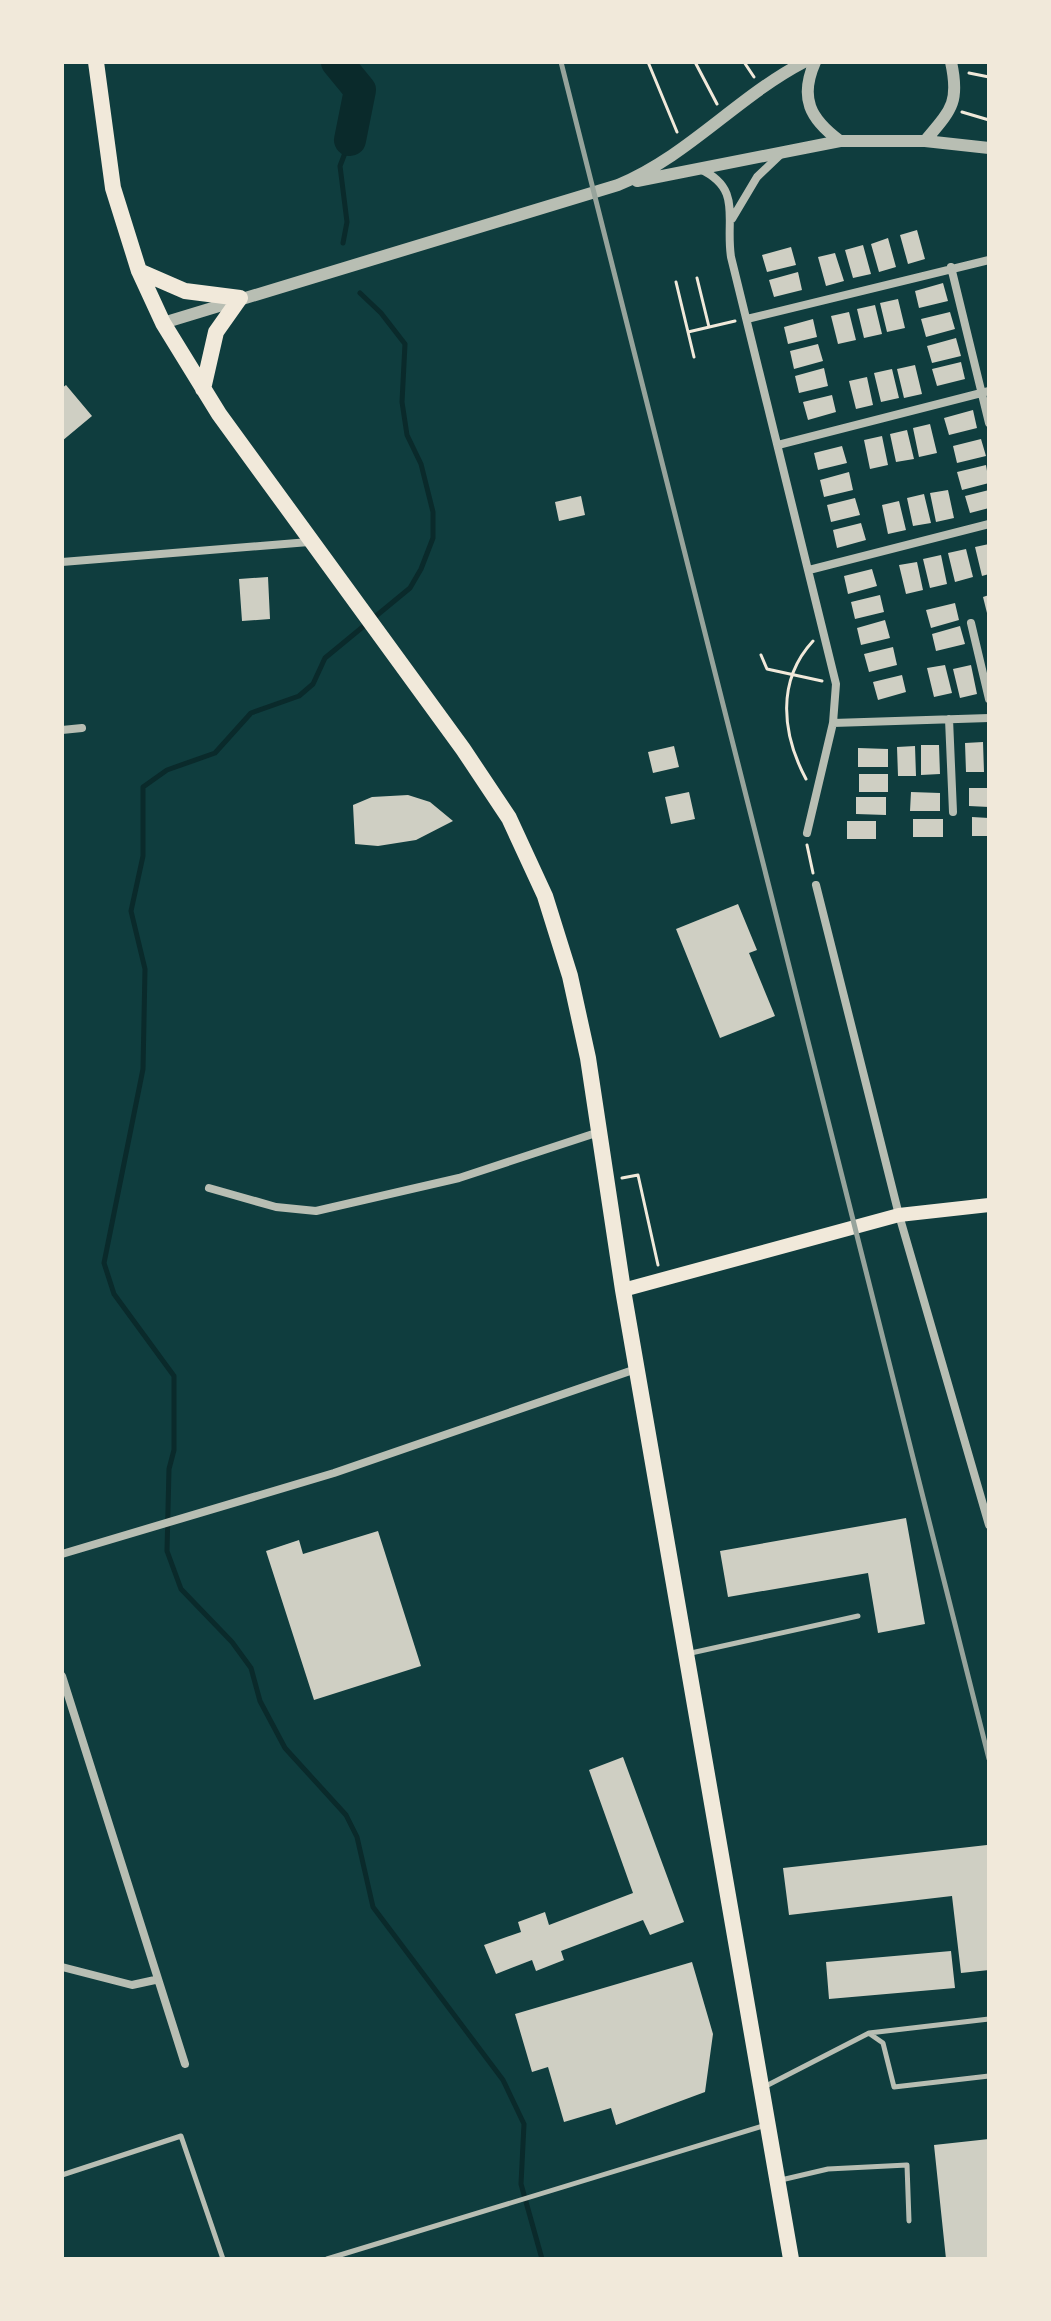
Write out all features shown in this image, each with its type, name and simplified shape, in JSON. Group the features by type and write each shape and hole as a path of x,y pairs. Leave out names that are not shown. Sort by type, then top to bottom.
{"main road":[{"path":"96,62 113,188 139,271 163,323 203,389 309,542 509,818 545,896 570,976 599,1132 623,1290 791,2259"},
{"path":"139,271 185,291 240,298 216,332 203,389"},
{"path":"623,1290 899,1215 989,1205"}],"street":[{"path":"815,62 806,89 807,103 822,128 840,141"},
{"path":"618,185 659,165 766,83 796,64"},
{"path":"925,141 951,108 956,84 951,65"},
{"path":"163,323 618,185 787,149 840,141 925,141 989,148"},
{"path":"729,227 748,188 787,149"},
{"path":"700,169 718,178 727,191 731,257 836,684 833,723 815,788 807,833"},
{"path":"746,318 989,260"},
{"path":"951,267 985,392 989,423"},
{"path":"778,445 985,392"},
{"path":"809,570 989,524"},
{"path":"62,562 309,542"},
{"path":"971,623 989,699"},
{"path":"833,723 989,718"},
{"path":"949,719 953,812"},
{"path":"62,730 82,728"},
{"path":"816,885 899,1215 989,1525"},
{"path":"209,1188 276,1207 316,1211 459,1178 599,1132"},
{"path":"62,1554 334,1473 637,1368"},
{"path":"62,1676 155,1980 185,2064"},
{"path":"62,1967 132,1985 155,1980"}],"lane":[{"path":"686,1654 858,1616"},
{"path":"762,2088 869,2033 989,2019"},
{"path":"869,2033 883,2043 894,2087 989,2076"},
{"path":"327,2259 768,2124"},
{"path":"62,2175 181,2136 223,2259"},
{"path":"778,2181 828,2169 907,2165 909,2221"}],"path":[{"path":"648,62 674,128 687,145"},
{"path":"695,62 703,85 726,115"},
{"path":"951,65 989,77"},
{"path":"951,108 989,120"},
{"path":"697,278 709,327"},
{"path":"676,282 694,357"},
{"path":"688,332 746,318"},
{"path":"815,788 802,770 785,719 792,674 803,653 824,631"},
{"path":"761,655 764,667 836,684"},
{"path":"807,833 816,885"},
{"path":"647,1222 661,1280"}],"building":[{"path":"917,230 925,259 908,264 900,235"},
{"path":"888,238 896,267 879,272 871,244"},
{"path":"863,245 871,274 853,278 845,250"},
{"path":"791,247 796,265 767,272 762,255"},
{"path":"835,253 844,281 826,286 818,257"},
{"path":"798,272 802,290 774,297 769,280"},
{"path":"943,283 948,301 919,308 915,291"},
{"path":"898,299 905,328 887,332 880,303"},
{"path":"875,305 882,334 864,338 857,309"},
{"path":"849,312 856,340 838,344 831,316"},
{"path":"950,312 955,329 926,337 921,319"},
{"path":"813,319 817,337 788,344 784,327"},
{"path":"956,338 961,356 932,363 927,346"},
{"path":"818,344 823,361 794,369 790,351"},
{"path":"961,362 965,379 937,386 932,369"},
{"path":"915,365 922,394 904,398 897,369"},
{"path":"824,368 828,386 799,393 795,376"},
{"path":"892,369 899,398 881,402 874,373"},
{"path":"867,377 873,405 856,409 849,381"},
{"path":"66,385 92,416 62,441 62,388"},
{"path":"832,395 836,412 808,420 803,402"},
{"path":"973,410 977,428 949,435 944,418"},
{"path":"930,424 937,453 919,457 913,428"},
{"path":"907,430 914,459 896,462 890,434"},
{"path":"882,436 888,465 870,469 864,440"},
{"path":"981,439 986,456 957,463 953,446"},
{"path":"842,446 847,463 818,470 814,453"},
{"path":"986,465 989,483 962,490 957,472"},
{"path":"849,472 853,490 824,497 820,480"},
{"path":"948,490 954,518 936,522 930,493"},
{"path":"989,490 989,508 970,513 965,496"},
{"path":"924,494 931,523 913,526 907,498"},
{"path":"581,496 585,515 559,521 555,502"},
{"path":"855,498 860,515 831,522 827,505"},
{"path":"899,501 906,530 888,534 882,505"},
{"path":"861,523 866,540 837,548 833,530"},
{"path":"989,544 989,574 982,576 975,547"},
{"path":"966,549 973,577 955,582 948,553"},
{"path":"941,555 947,584 930,588 923,559"},
{"path":"917,562 923,590 906,594 899,565"},
{"path":"872,569 877,586 848,594 844,576"},
{"path":"268,577 270,619 242,621 239,579"},
{"path":"880,595 884,612 855,619 851,602"},
{"path":"989,595 989,617 988,617 983,597"},
{"path":"955,603 959,620 931,628 926,610"},
{"path":"885,620 890,638 861,645 857,628"},
{"path":"960,626 965,644 936,651 932,634"},
{"path":"893,647 897,665 869,672 864,654"},
{"path":"945,665 952,693 934,697 927,668"},
{"path":"971,665 977,694 960,698 953,669"},
{"path":"902,675 906,692 878,700 873,682"},
{"path":"983,742 984,772 966,772 965,743"},
{"path":"921,745 939,745 940,774 921,775"},
{"path":"674,746 679,767 653,773 648,752"},
{"path":"915,746 916,776 898,776 897,747"},
{"path":"858,748 888,749 888,767 858,767"},
{"path":"859,774 888,774 888,792 859,792"},
{"path":"969,788 989,788 989,807 969,806"},
{"path":"689,792 695,819 671,824 665,797"},
{"path":"911,792 940,793 940,811 910,811"},
{"path":"408,795 430,802 453,821 416,840 378,846 355,844 353,805 372,797"},
{"path":"856,797 886,797 886,815 856,814"},
{"path":"972,817 989,818 989,836 972,836"},
{"path":"913,819 943,819 943,837 913,837"},
{"path":"847,821 876,821 876,839 847,839"},
{"path":"738,904 757,950 749,953 775,1016 720,1038 676,929"},
{"path":"906,1518 925,1624 878,1633 868,1573 728,1597 720,1551"},
{"path":"378,1531 421,1666 314,1700 266,1551 299,1540 303,1554"},
{"path":"623,1757 684,1922 650,1935 643,1920 561,1951 564,1960 536,1971 532,1960 496,1974 484,1945 521,1932 518,1922 545,1912 549,1925 633,1893 589,1770"},
{"path":"987,1845 989,1970 961,1973 952,1896 789,1915 783,1868"},
{"path":"951,1951 955,1988 829,1999 826,1962"},
{"path":"692,1962 713,2034 705,2092 616,2125 611,2108 564,2122 548,2067 532,2072 515,2014"},
{"path":"989,2139 989,2259 946,2259 934,2145"}],"waterway":[{"path":"337,62 360,90 350,140"},
{"path":"343,243 347,222 340,166 350,140"},
{"path":"360,293 381,313 405,344 402,402 407,435 421,464 433,512 433,538 410,588 325,658 313,684 299,696 251,713 215,753 167,770 143,787 143,856 131,911 145,969 143,1069 104,1263 114,1294 174,1376 174,1450 169,1469 167,1551 181,1589 232,1642 251,1668 260,1701 285,1748 346,1815 357,1837 373,1907 503,2080 524,2124 521,2184 542,2259"}],"railway":[{"path":"561,62 989,1759"}]}
